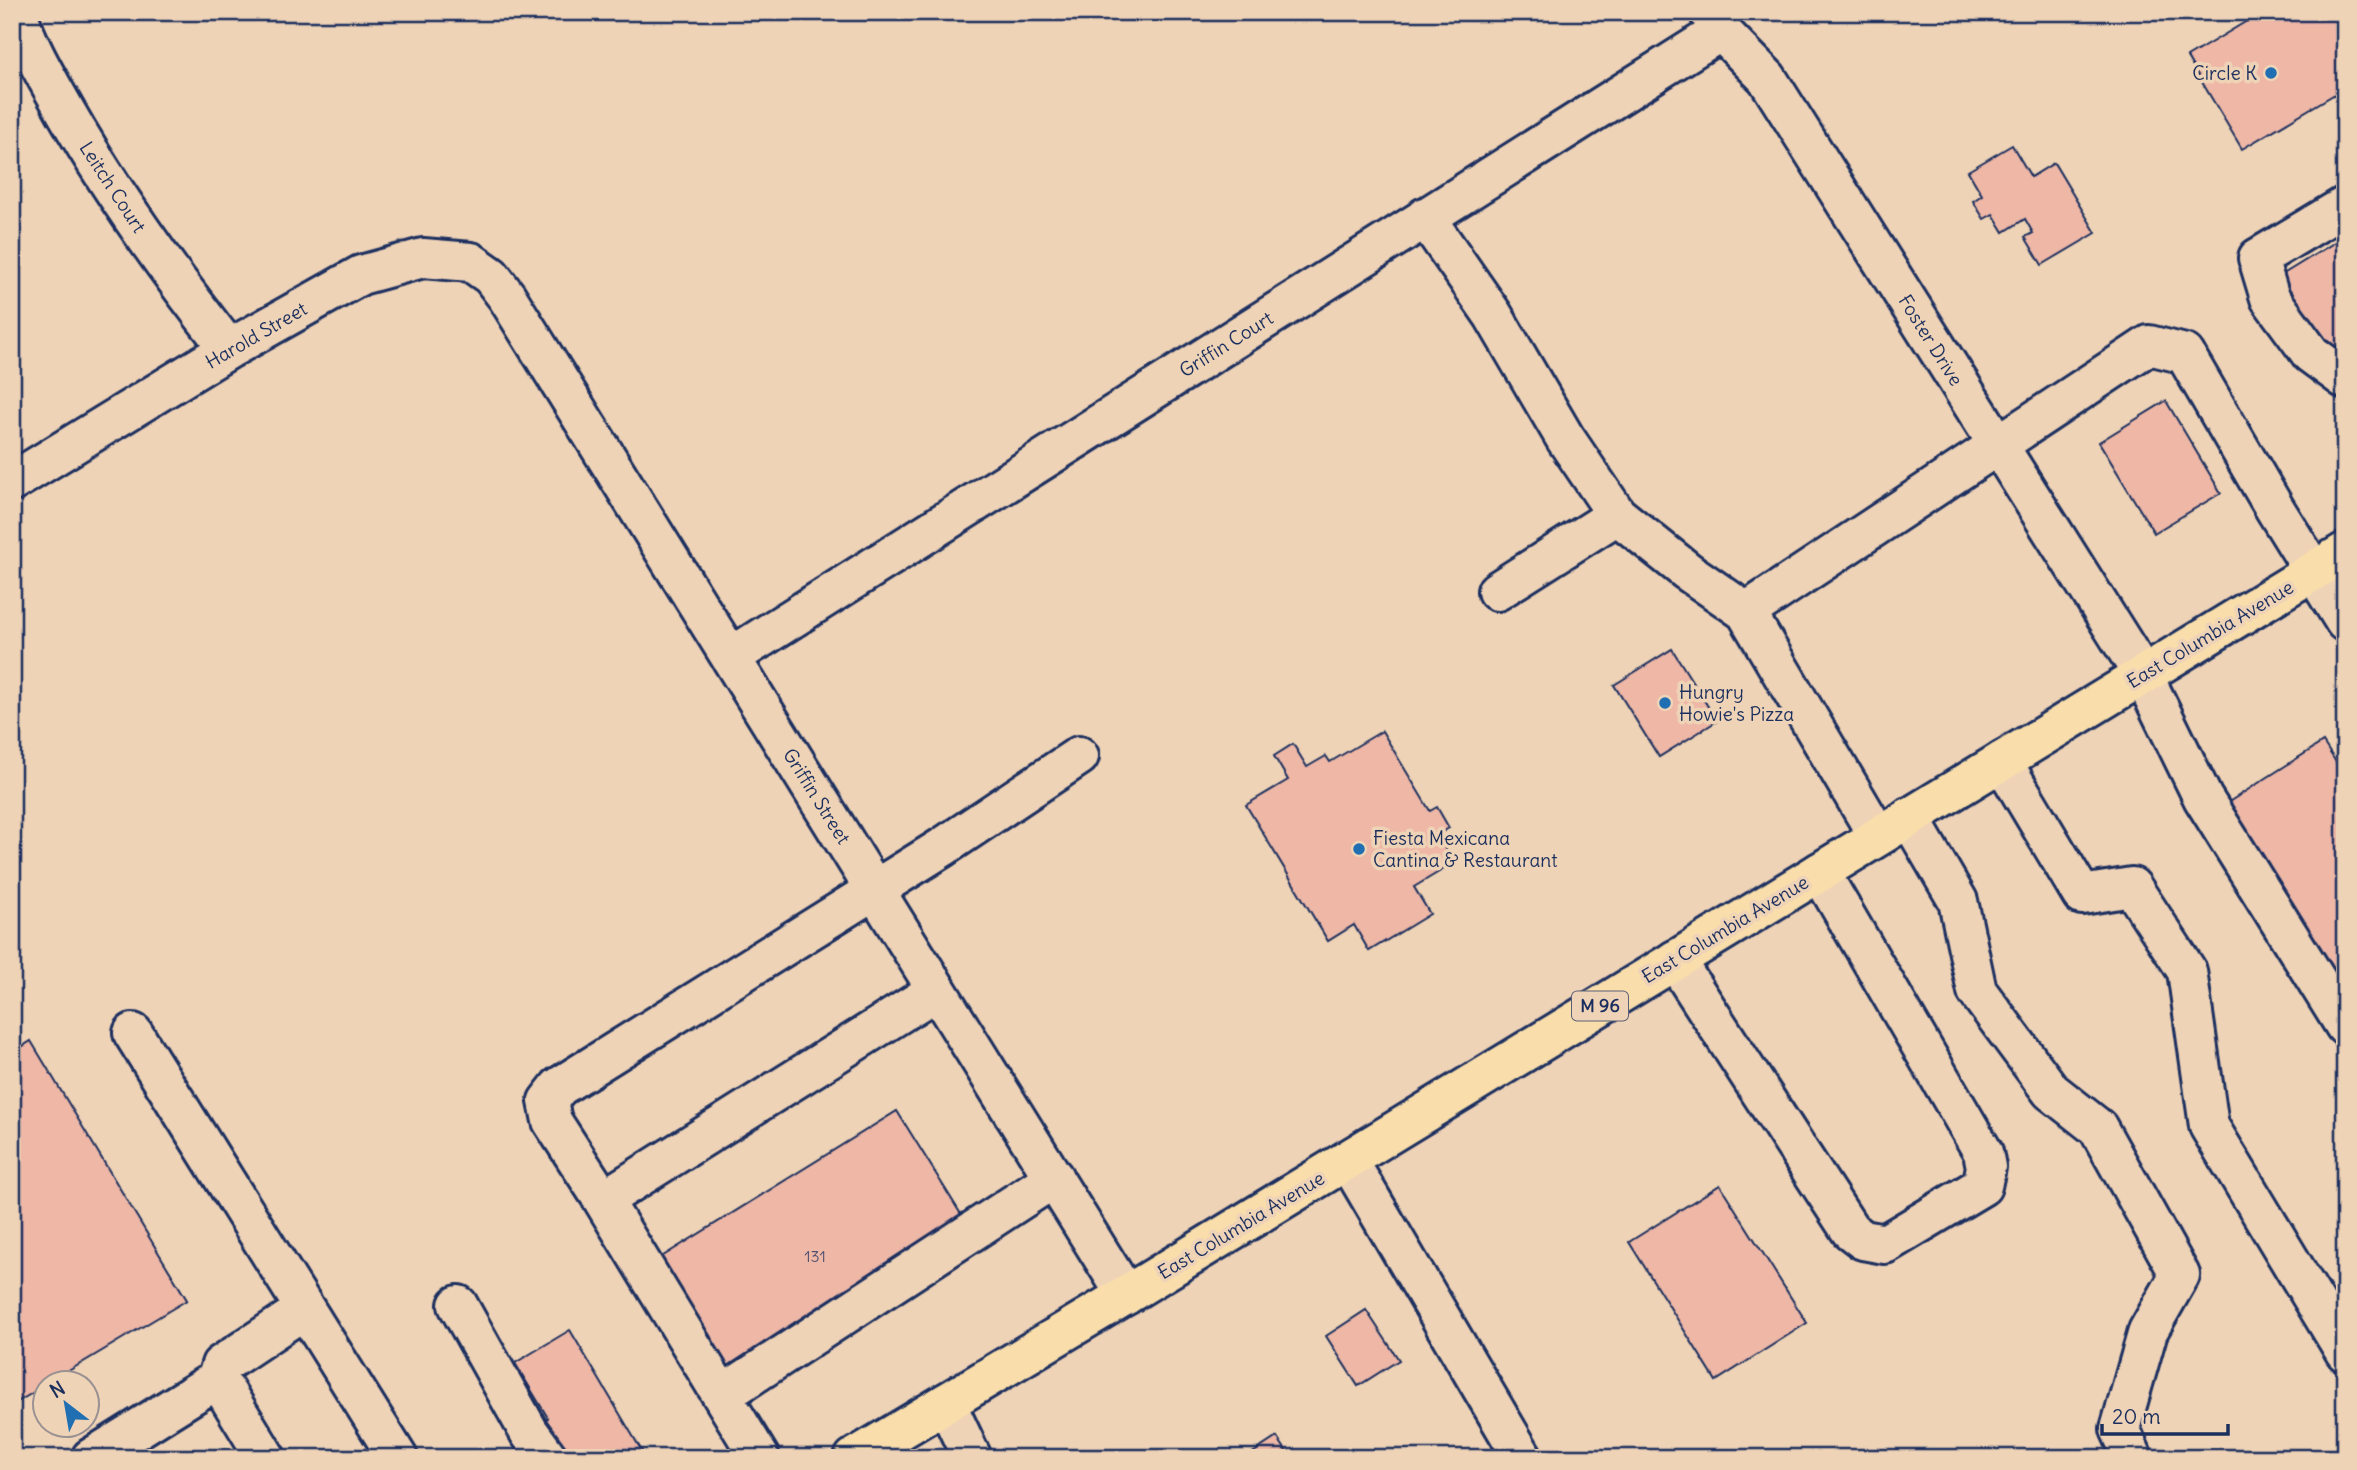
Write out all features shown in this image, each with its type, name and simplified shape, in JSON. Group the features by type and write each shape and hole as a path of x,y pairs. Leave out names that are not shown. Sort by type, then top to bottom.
{"main road":[{"name":"East Columbia Avenue","path":"854,1458 2329,562"}],"street":[{"name":"Leitch Court","path":"17,12 27,43 87,149 172,276 229,349"},
{"name":"Griffin Court","path":"731,657 1425,218 1715,22"},
{"name":"Foster Drive","path":"1715,22 1767,78 2143,675 2203,798 2345,1026"},
{"path":"2345,206 2258,258 2270,299 2311,354 2345,379"},
{"path":"1425,218 1493,315 1564,438 1617,515 1687,572 1746,612 1894,827 1958,901 1978,991 2052,1091 2098,1128 2180,1275 2148,1331 2120,1429 2133,1458"},
{"name":"Harold Street","path":"12,482 229,349 361,275 423,258 471,262 491,276 507,297"},
{"name":"Griffin Street","path":"507,297 1126,1295"},
{"path":"1746,612 2149,345 2185,355 2329,562 2345,622"},
{"path":"1497,590 1617,515"},
{"path":"760,1458 552,1121 548,1101 559,1087 875,889 1079,756"},
{"path":"2002,761 2082,895 2132,887 2187,971 2209,1126 2345,1352"},
{"path":"1675,960 1850,1230 1863,1240 1885,1244 1982,1186 1986,1167 1983,1152 1820,872"},
{"path":"603,1200 937,989"},
{"path":"133,1032 398,1458"},
{"path":"1348,1160 1523,1458"},
{"path":"722,1395 1054,1178"},
{"path":"458,1306 529,1432 548,1458"},
{"path":"215,1384 221,1365 305,1309"},
{"path":"91,1458 208,1385 215,1384 224,1389 266,1458"},
{"path":"946,1403 972,1458"}],"building":[{"name":"Circle K","path":"2262,12 2345,12 2345,88 2242,149 2187,57"},
{"path":"2012,145 2031,177 2054,163 2096,233 2042,265 2025,237 2033,233 2025,219 2004,232 1993,214 1984,219 1973,201 1982,195 1968,171"},
{"path":"2345,236 2345,343 2328,353 2280,276"},
{"path":"2166,401 2221,493 2154,533 2099,442"},
{"name":"Hungry Howie's Pizza","path":"1672,649 1717,721 1659,757 1614,685"},
{"name":"Fiesta Mexicana Cantina & Restaurant","path":"1382,731 1430,811 1437,807 1449,828 1437,835 1454,863 1414,887 1430,914 1369,951 1354,925 1328,941 1246,805 1288,780 1274,756 1293,744 1307,767 1326,756 1330,762"},
{"path":"2323,742 2345,776 2345,993 2224,805"},
{"path":"31,1041 187,1300 73,1368 32,1368 32,1393 12,1405 12,1053"},
{"path":"897,1111 967,1224 724,1374 655,1261"},
{"path":"1720,1185 1807,1323 1716,1381 1629,1242"},
{"path":"1366,1310 1399,1360 1358,1386 1326,1336"},
{"path":"570,1330 646,1458 572,1458 566,1448 559,1452 541,1423 548,1418 515,1363"},
{"path":"1277,1437 1291,1458 1245,1458"}],"place":[{"name":"Circle K","path":"2271,73"},
{"name":"Hungry Howie's Pizza","path":"1665,703"},
{"name":"Fiesta Mexicana Cantina & Restaurant","path":"1359,849"}]}
